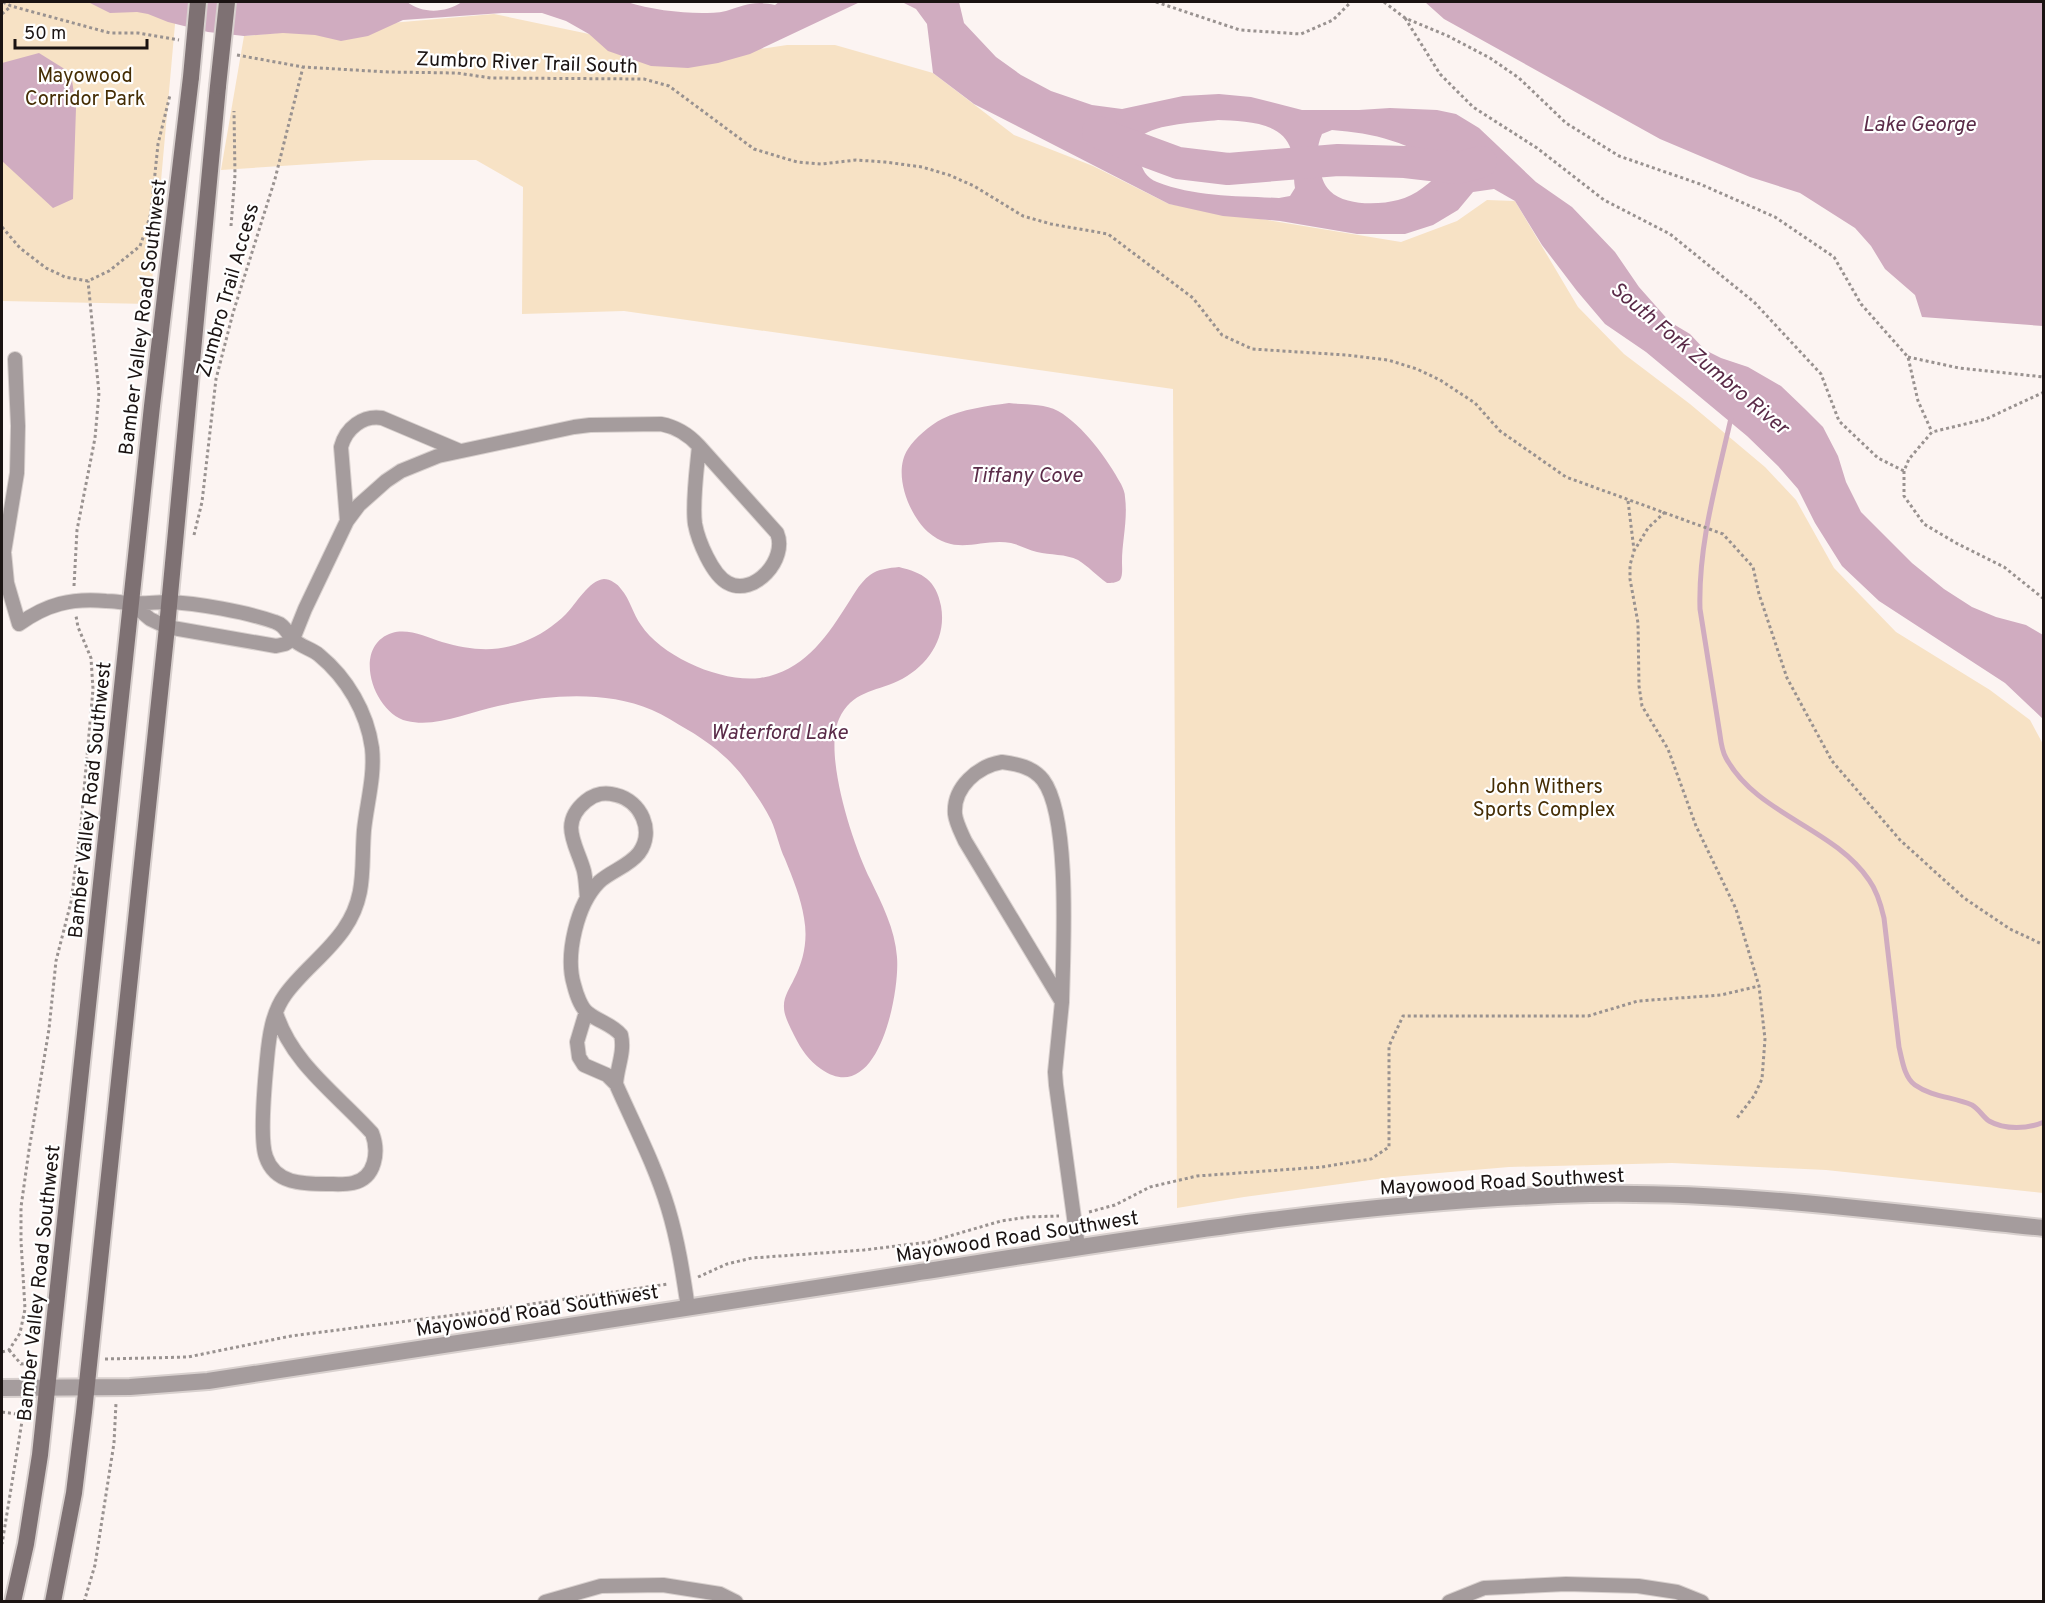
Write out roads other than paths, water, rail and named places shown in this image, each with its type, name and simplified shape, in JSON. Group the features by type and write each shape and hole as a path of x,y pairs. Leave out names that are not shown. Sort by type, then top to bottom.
{"main road":[{"name":"Bamber Valley Road Southwest","path":"14,1602 34,1496 47,1389 198,2"},
{"path":"52,1602 74,1493 87,1389 167,627 227,2"}],"street":[{"path":"15,359 18,450 14,493 4,552 7,583 18,624 46,606 74,601 169,602 251,615 278,623 290,633 293,639 314,651 328,663 341,677 363,714 373,759 364,832 362,881 355,910 334,942 285,994 276,1013 269,1038 263,1143 269,1165 286,1179 305,1184 345,1184 361,1180 376,1158 376,1141 372,1133 307,1066 286,1038 276,1013"},
{"path":"347,521 341,447 344,436 350,428 374,417 382,418 460,451"},
{"path":"131,603 150,619 167,627 276,646 285,644 293,639 304,609 347,521 374,491 401,471 438,456 554,430 590,425 661,424 671,426 690,436 699,446 771,526 780,540 781,548 775,563 757,580 746,585 729,584 721,578 701,543 695,521 699,446"},
{"path":"1062,1002 965,841 955,816 955,805 963,786 980,770 992,764 1002,762 1024,767 1041,778 1052,799 1059,830 1062,862 1062,1002 1055,1072 1078,1247"},
{"path":"586,898 584,872 572,841 572,822 581,805 596,794 605,793 624,797 632,803 644,820 646,832 640,852 632,861 598,883 586,898 575,933 570,966 574,986 585,1012 577,1042 579,1057 584,1065 607,1075 616,1084 658,1178 680,1252 688,1308"},
{"path":"585,1012 608,1024 621,1035 622,1052 616,1084"},
{"name":"Mayowood Road Southwest","path":"2,1388 87,1389 170,1386 1078,1247 1328,1213 1448,1202 1589,1194 1699,1194 1805,1202 2043,1228"},
{"path":"1449,1602 1484,1588 1566,1584 1638,1586 1677,1592 1702,1602"},
{"path":"545,1602 601,1586 663,1585 720,1594 736,1602"}],"water":[{"path":"88,2 407,2 420,9 434,11 462,2 627,2 664,10 714,13 755,3 775,5 779,2 860,2 750,54 688,68 651,66 608,51 589,34 566,21 542,13 502,13 403,20 368,36 341,41 315,35 283,33 244,36 208,32 168,22 148,14 110,13"},
{"path":"902,2 959,2 964,23 996,57 1021,75 1051,91 1092,105 1122,109 1183,96 1219,94 1251,97 1302,110 1390,108 1437,110 1456,114 1479,128 1536,182 1572,207 1615,252 1639,287 1670,322 1690,334 1705,350 1748,367 1781,386 1823,427 1838,456 1846,482 1861,512 1912,563 1944,589 1972,607 1996,617 2026,625 2043,635 2043,719 2005,683 1879,601 1842,566 1815,523 1798,489 1778,466 1747,436 1646,352 1605,324 1542,245 1515,201 1494,189 1473,192 1458,210 1433,225 1405,234 1357,234 1280,221 1223,216 1169,204 974,104 933,73 927,24 916,9","holes":["1218,120 1260,124 1280,133 1287,140 1292,155 1295,188 1290,196 1279,198 1233,196 1186,191 1157,182 1145,173 1138,153 1138,143 1142,136 1167,126","1332,130 1392,141 1419,152 1444,170 1417,192 1405,198 1381,203 1362,203 1344,199 1330,191 1319,166 1320,138 1322,134"]},
{"name":"Lake George","path":"1425,2 2043,2 2043,326 1922,317 1915,295 1885,269 1871,246 1855,228 1800,193 1750,177 1660,139 1444,19"},
{"path":"39,53 71,73 76,108 73,199 53,208 2,161 2,63"},
{"name":"Tiffany Cove","path":"1009,403 1047,407 1067,417 1094,444 1116,475 1124,491 1126,505 1120,580 1107,583 1082,562 1073,558 1037,552 1011,543 949,544 928,532 921,525 909,505 902,481 903,459 908,449 923,432 942,419 975,408"},
{"name":"Waterford Lake","path":"899,567 922,575 936,590 941,606 941,630 933,651 918,668 898,681 864,694 850,703 839,719 835,735 837,776 842,799 863,864 894,937 897,957 894,995 882,1042 871,1061 857,1073 841,1077 821,1069 809,1059 786,1019 784,1004 800,964 805,942 801,903 769,816 737,769 714,747 657,712 615,699 595,697 536,699 441,721 418,723 407,721 395,715 385,706 371,679 372,651 379,640 392,633 411,632 452,645 473,648 503,648 535,637 551,627 566,614 593,583 604,579 620,587 638,621 651,637 678,657 711,672 728,676 760,678 775,675 799,662 820,643 866,578 880,570"}],"waterway":[{"name":"South Fork Zumbro River","path":"1098,132 1178,163 1228,169 1338,160 1405,162 1457,168 1481,162"},
{"path":"1731,418 1705,537 1700,585 1700,609 1721,744 1725,755 1740,777 1756,794 1836,847 1854,862 1872,884 1884,918 1899,1047 1904,1068 1911,1082 1929,1092 1972,1105 1995,1124 2016,1128 2044,1122"}],"park label":[{"name":"Mayowood Corridor Park","path":"85,86"},
{"name":"John Withers Sports Complex","path":"1544,798"}]}
